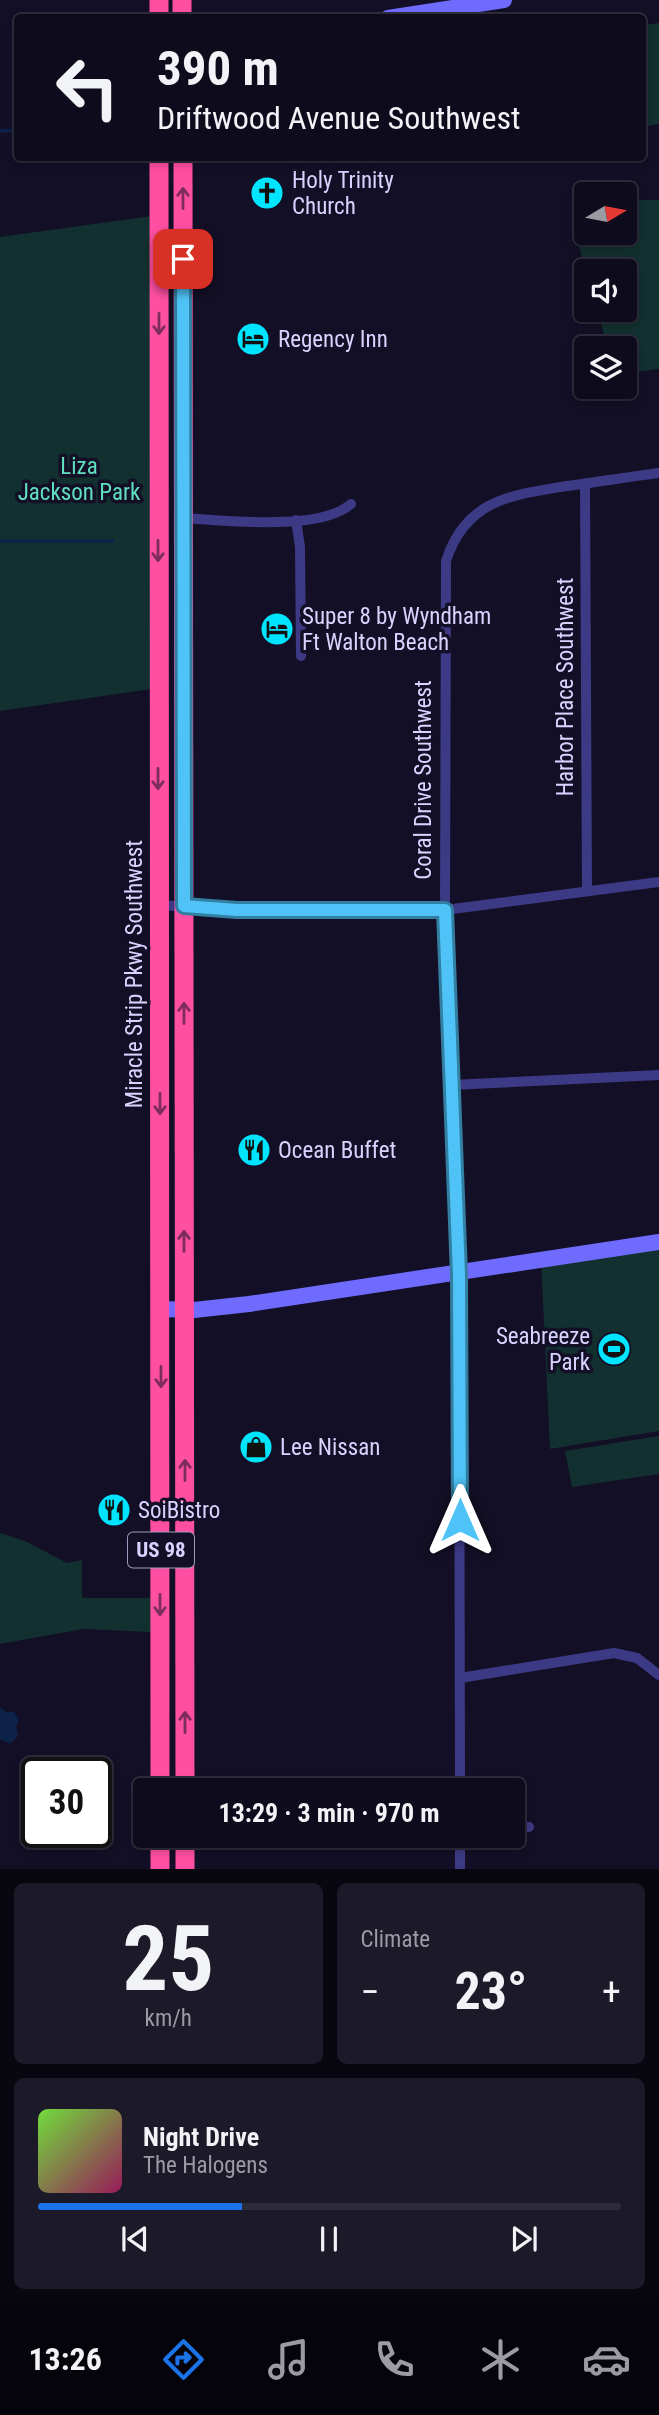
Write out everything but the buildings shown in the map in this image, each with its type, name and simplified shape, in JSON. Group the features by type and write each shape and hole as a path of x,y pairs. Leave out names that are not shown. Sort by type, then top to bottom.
{"highway":[{"name":"Miracle Strip Pkwy Southwest","path":"159,161 160,1778"},
{"name":"US 98","path":"183,161 185,1778"},
{"path":"160,1848 160,1869"},
{"path":"185,1848 185,1869"}],"street":[{"path":"414,14 504,0"},
{"name":"Coral Drive Southwest","path":"460,1778 459,1272 445,910 443,584 450,549 469,520 492,503 519,494 659,473"},
{"name":"Harbor Place Southwest","path":"585,484 587,890"},
{"path":"183,518 273,523 340,512 351,504"},
{"path":"296,520 300,547 301,656"},
{"path":"158,905 237,910 445,910 659,882"},
{"path":"451,1085 659,1075"},
{"path":"161,1309 249,1304 659,1242"},
{"path":"460,1678 614,1653 637,1658 659,1675"},
{"path":"460,1848 460,1869"}],"green space":[{"path":"659,23 659,124 646,126 646,25"},
{"path":"637,200 659,200 659,369 637,372 637,336 605,336 600,322 637,322 637,259 582,259 579,245 637,245"},
{"name":"Liza Jackson Park","path":"159,215 158,688 0,711 0,237"},
{"name":"Seabreeze Park","path":"659,1242 659,1431 550,1449 541,1260"},
{"path":"659,1436 659,1474 572,1487 565,1451"},
{"path":"0,1533 25,1541 67,1563 82,1560 82,1598 151,1598 151,1632 83,1629 0,1644"}],"water":[{"path":"0,1707 6,1712 14,1712 19,1720 16,1727 18,1736 10,1744 0,1739"}],"waterway":[{"path":"0,131 14,130"},
{"path":"0,541 113,541"}],"place":[{"name":"Holy Trinity Church","path":"267,193"},
{"name":"Regency Inn","path":"253,339"},
{"name":"Super 8 by Wyndham Ft Walton Beach","path":"277,629"},
{"name":"Ocean Buffet","path":"254,1150"},
{"name":"Seabreeze Park","path":"614,1349"},
{"name":"Lee Nissan","path":"256,1447"},
{"name":"SoiBistro","path":"114,1510"}],"route":[{"path":"183,259 184,906 237,910 445,910 459,1275 460,1520"}]}
